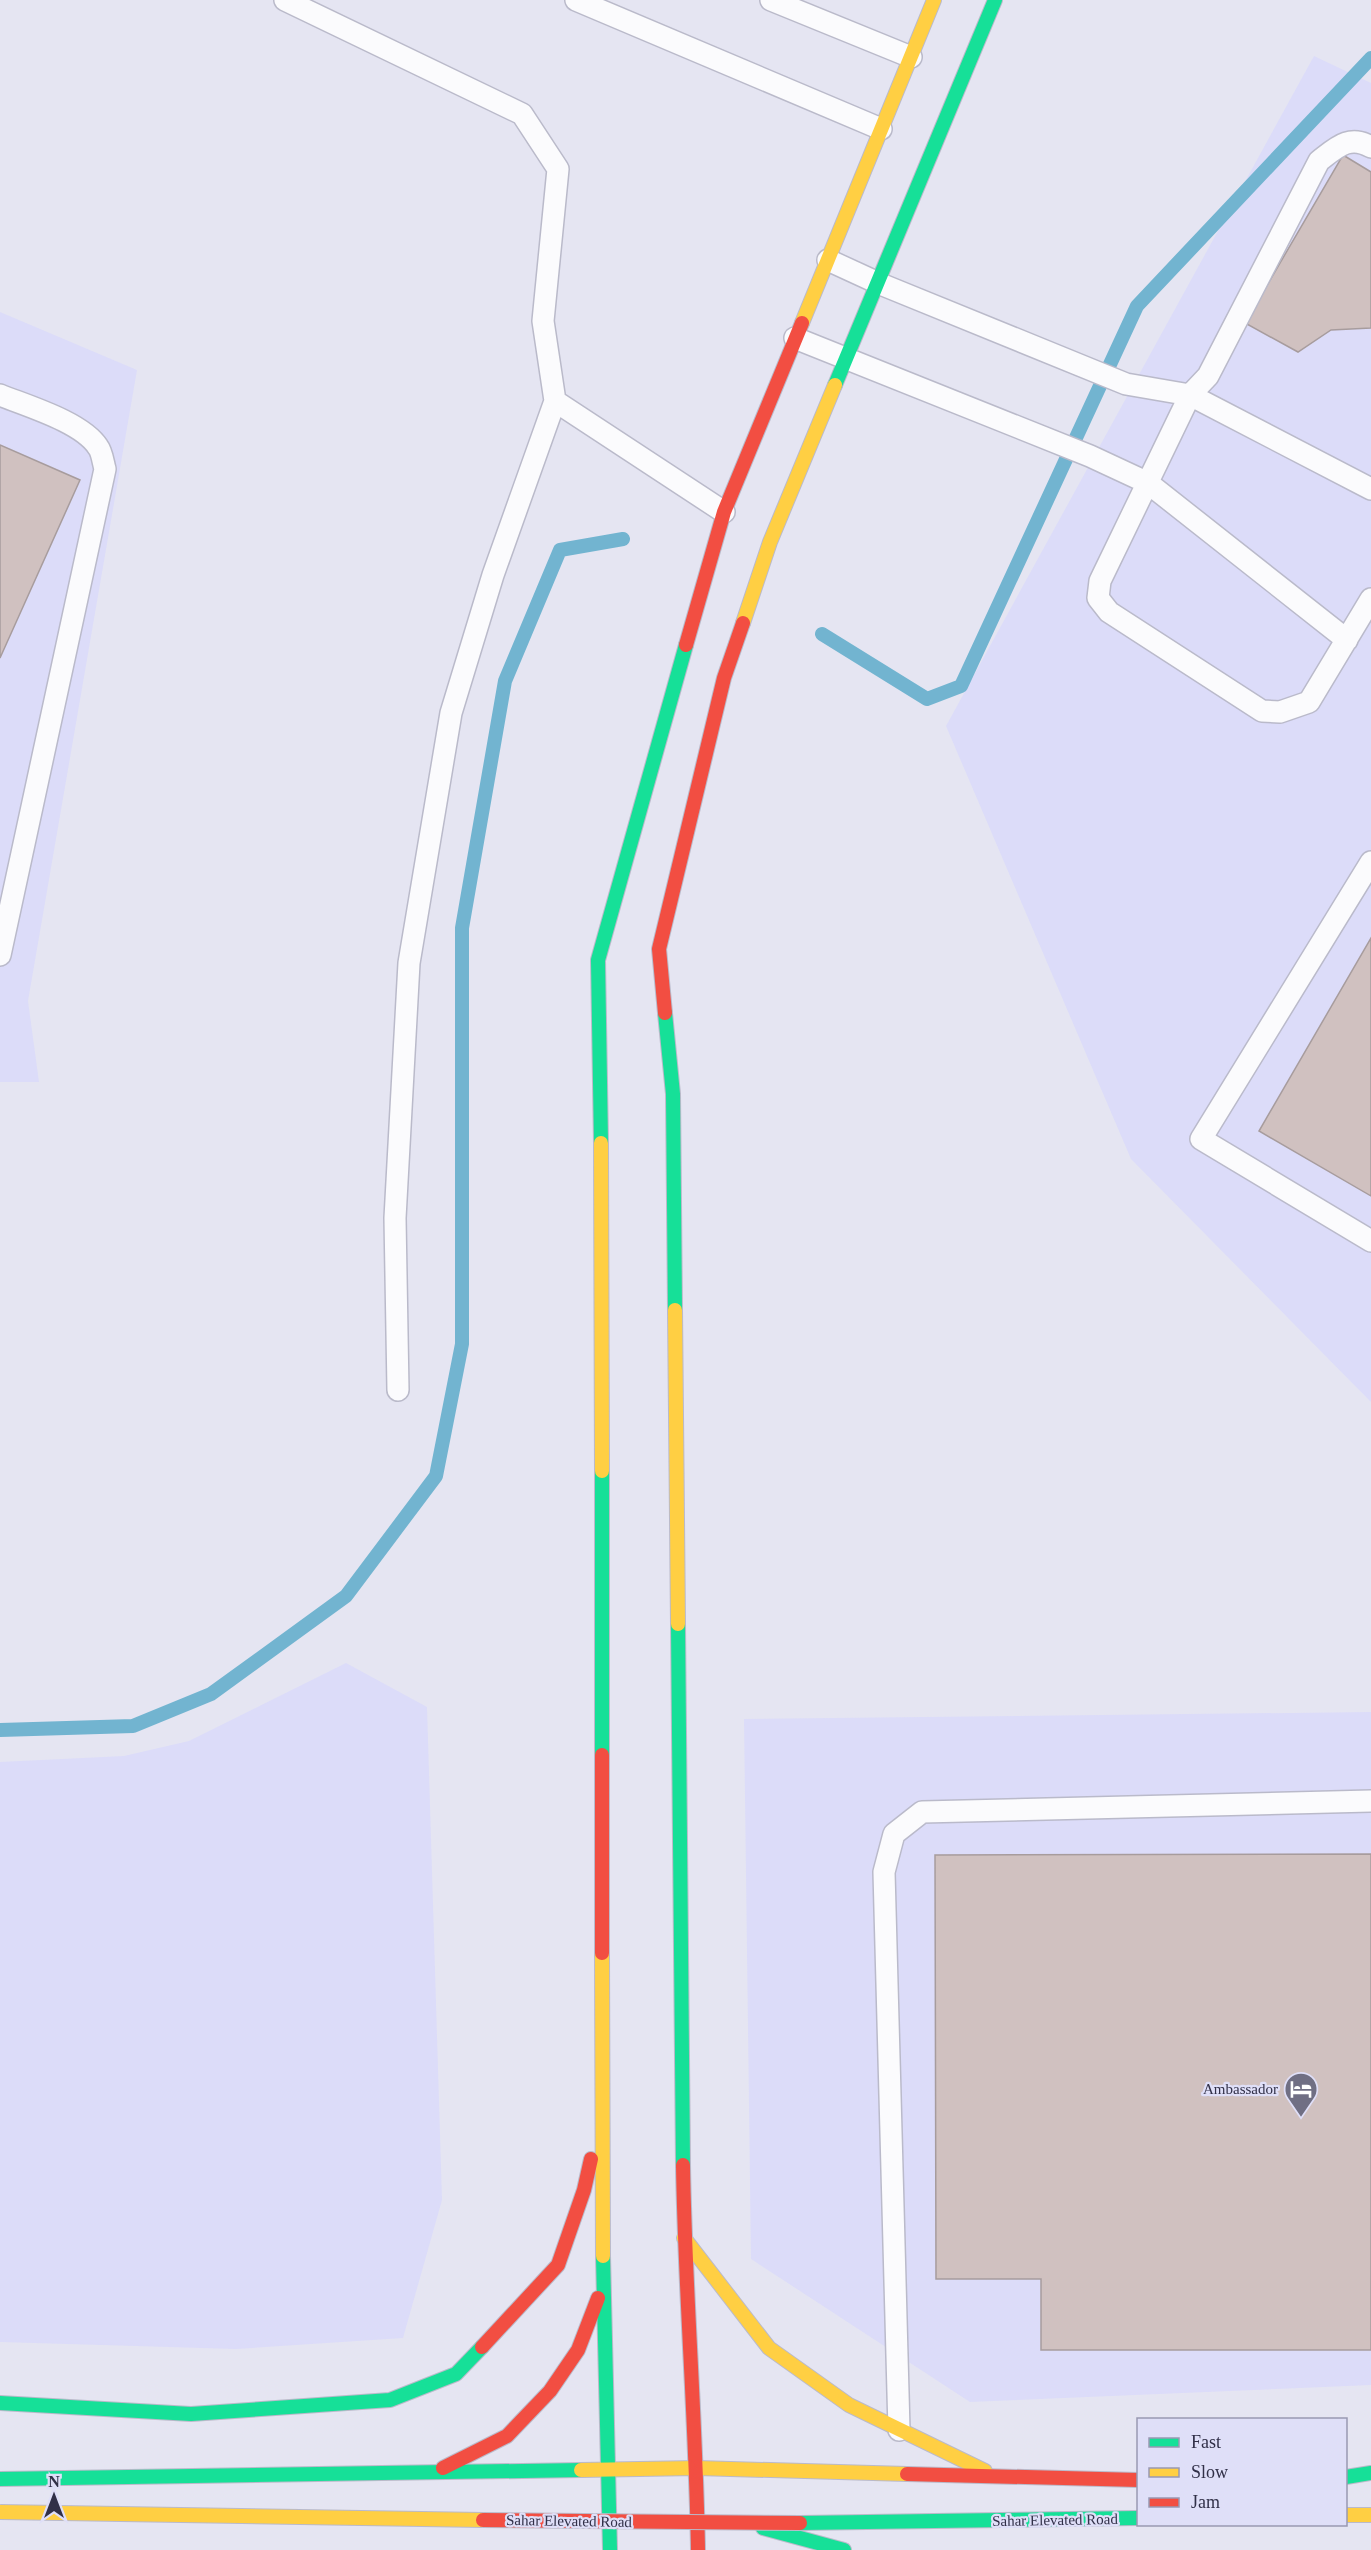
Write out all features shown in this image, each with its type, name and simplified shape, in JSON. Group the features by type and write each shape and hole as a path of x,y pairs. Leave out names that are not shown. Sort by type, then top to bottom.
{"main road":[{"path":"610,2550 610,2469 603,2285 601,1071 598,960 724,512 934,0"},
{"path":"698,2550 697,2468 684,2238 673,1094 659,949 724,678 770,542 995,0"},
{"path":"0,2403 202,2413 390,2400 456,2374 558,2265 584,2190 602,2110"},
{"path":"684,2238 769,2348 849,2405 996,2476"},
{"path":"435,2471 507,2436 550,2391 578,2350 603,2285"},
{"path":"0,2479 697,2468 1137,2480"},
{"path":"1347,2478 1371,2474"},
{"path":"1347,2484 1371,2485"},
{"name":"Sahar Elevated Road","path":"0,2512 750,2524 1137,2518"},
{"path":"1347,2515 1371,2515"},
{"path":"750,2524 844,2550"}],"lane":[{"path":"285,0 522,114 558,169 543,321 555,400 493,575 451,713 409,963 395,1218 398,1390"},
{"path":"576,0 881,129"},
{"path":"771,0 911,57"},
{"path":"1371,147 1365,143 1343,142 1319,160 1208,376 1190,395 1100,581 1098,598 1109,612 1262,711 1280,712 1309,702 1371,599"},
{"path":"828,260 878,283 1126,384 1190,395 1371,489"},
{"path":"795,338 1084,454 1148,483 1347,640"},
{"path":"0,395 71,425 88,436 99,447 105,469 0,955"},
{"path":"555,400 724,512"},
{"path":"1371,862 1201,1139 1371,1241"},
{"path":"899,2430 884,1872 894,1834 922,1812 1371,1801"}],"shaded area":[{"path":"1314,56 1371,83 1371,1402 1131,1159 946,726"},
{"path":"0,312 137,370 28,1001 39,1082 0,1082"},
{"path":"346,1663 427,1707 442,2200 403,2338 236,2349 0,2342 0,1762 124,1756 189,1741"},
{"path":"1371,1712 1371,2385 970,2402 751,2259 744,1719"}],"building":[{"path":"1343,155 1371,172 1371,328 1331,330 1298,352 1245,323"},
{"path":"0,445 80,480 0,658"},
{"path":"1371,938 1371,1196 1259,1131"},
{"path":"1371,1854 1371,2350 1041,2350 1041,2279 936,2279 935,1855"}],"waterway":[{"path":"822,634 927,699 961,686 1137,306 1371,58"},
{"path":"0,1730 133,1726 211,1694 346,1596 436,1476 462,1344 462,928 505,681 560,550 623,539"}],"traffic: fast":[{"path":"835,385 995,0"},
{"path":"601,1143 598,960 686,645"},
{"path":"665,1013 673,1094 675,1310"},
{"path":"602,1471 602,1755"},
{"path":"678,1624 683,2165"},
{"path":"603,2256 610,2550"},
{"path":"0,2403 191,2414 390,2400 456,2374 482,2347"},
{"path":"0,2479 581,2470"},
{"path":"1347,2477 1371,2473"},
{"path":"800,2523 1137,2518"},
{"path":"763,2528 844,2550"}],"traffic: slow":[{"path":"802,323 934,0"},
{"path":"743,623 770,542 835,385"},
{"path":"601,1143 602,1471"},
{"path":"675,1310 678,1624"},
{"path":"602,1953 603,2256"},
{"path":"684,2238 769,2348 849,2405 985,2471"},
{"path":"581,2470 697,2468 907,2474"},
{"path":"0,2512 483,2520"},
{"path":"1347,2515 1371,2515"}],"traffic: jam":[{"path":"686,645 724,512 802,323"},
{"path":"665,1013 659,949 724,678 743,623"},
{"path":"602,1755 602,1953"},
{"path":"482,2347 558,2265 584,2190 591,2159"},
{"path":"683,2165 698,2550"},
{"path":"443,2468 507,2436 550,2391 578,2350 598,2298"},
{"path":"907,2474 1137,2480"},
{"path":"483,2520 800,2523"}],"place":[{"name":"Ambassador","path":"1301,2118"}]}
